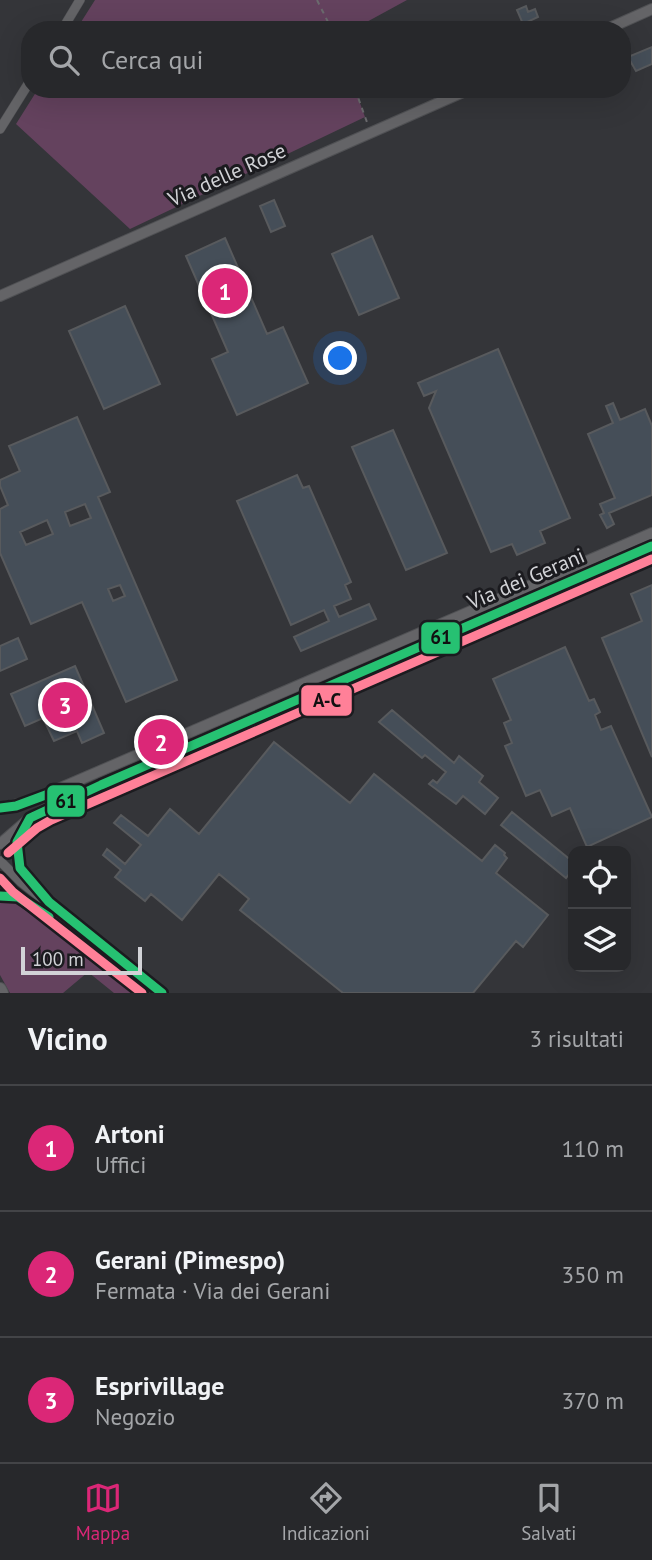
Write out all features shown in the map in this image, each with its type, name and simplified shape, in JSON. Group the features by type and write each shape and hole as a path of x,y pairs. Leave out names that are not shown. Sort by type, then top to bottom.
{"street":[{"path":"67,21 80,0"},
{"path":"625,21 652,9"},
{"path":"1,126 21,96"},
{"name":"Via delle Rose","path":"0,296 450,98"},
{"name":"Via dei Gerani","path":"0,808 28,802 652,533"},
{"name":"Via dei Gerani","path":"0,844 30,818 101,785 652,545"},
{"path":"30,818 18,842 18,862 27,879 49,902"},
{"path":"0,861 22,883 162,993"},
{"path":"0,897 18,897 50,918 140,993"}],"path":[{"path":"317,0 328,21"},
{"path":"358,98 371,133"}],"shaded area":[{"path":"95,0 407,0 368,21 82,21"},
{"path":"32,98 358,98 365,117 130,229 16,124"},
{"path":"0,901 17,901 28,906 134,993 114,993 88,972 63,993 10,993 0,975"}],"building":[{"path":"526,6 528,12 535,9 538,17 522,21 517,10"},
{"path":"652,47 652,64 636,71 631,56"},
{"path":"274,200 285,226 271,232 260,206"},
{"path":"372,236 399,298 359,315 332,254"},
{"path":"225,238 267,334 283,327 308,383 237,415 212,359 228,352 186,256"},
{"path":"125,306 160,384 104,409 69,331"},
{"path":"498,349 570,518 540,531 545,543 517,555 512,544 491,552 429,408 436,391 424,396 418,383"},
{"path":"613,403 620,420 645,409 652,426 652,495 609,513 614,524 607,528 600,515 604,513 600,504 615,498 588,434 613,423 606,406"},
{"path":"77,417 110,492 98,497 177,680 126,702 82,602 31,624 0,553 0,509 8,505 0,480 20,471 9,446","holes":["85,504 91,518 70,526 65,512","47,520 53,534 26,545 20,532","120,585 125,596 113,601 108,589"]},
{"path":"393,430 447,553 406,570 352,447"},
{"path":"297,475 303,488 309,486 351,582 345,585 351,599 334,606 339,617 369,604 376,619 301,651 294,637 329,621 324,610 291,625 237,501"},
{"path":"652,585 652,757 602,638 642,621 631,594"},
{"path":"18,638 27,659 0,671 0,646"},
{"path":"565,647 589,701 594,699 600,712 595,715 601,730 611,726 652,817 587,846 570,808 552,816 540,790 526,796 505,746 512,743 504,723 511,720 493,679"},
{"path":"75,666 104,733 82,743 77,731 54,741 43,718 25,726 11,694"},
{"path":"392,710 454,763 459,756 483,776 479,782 498,798 485,814 463,796 456,804 429,784 433,780 437,783 446,772 425,755 422,758 379,722"},
{"path":"274,742 350,803 374,774 482,861 495,845 507,858 496,873 548,915 523,947 516,941 473,993 343,993 240,910 249,899 219,874 182,920 151,894 145,901 115,877 121,870 103,855 107,849 125,864 141,845 114,823 121,815 148,836 170,809 199,834"},
{"path":"512,812 568,858 566,878 501,825"}],"transit line":[{"name":"61","path":"162,993 49,902 20,868 17,842 30,818 652,546"},
{"name":"A-C","path":"8,853 37,828 51,820 652,559"},
{"name":"61","path":"0,808 16,806 51,793"},
{"name":"A-C","path":"0,878 13,892 142,993"},
{"name":"61","path":"0,896 18,897 49,917"}],"place":[{"name":"Artoni","path":"225,291"},
{"name":"Esprivillage","path":"65,705"},
{"name":"Gerani (Pimespo)","path":"161,742"}]}
